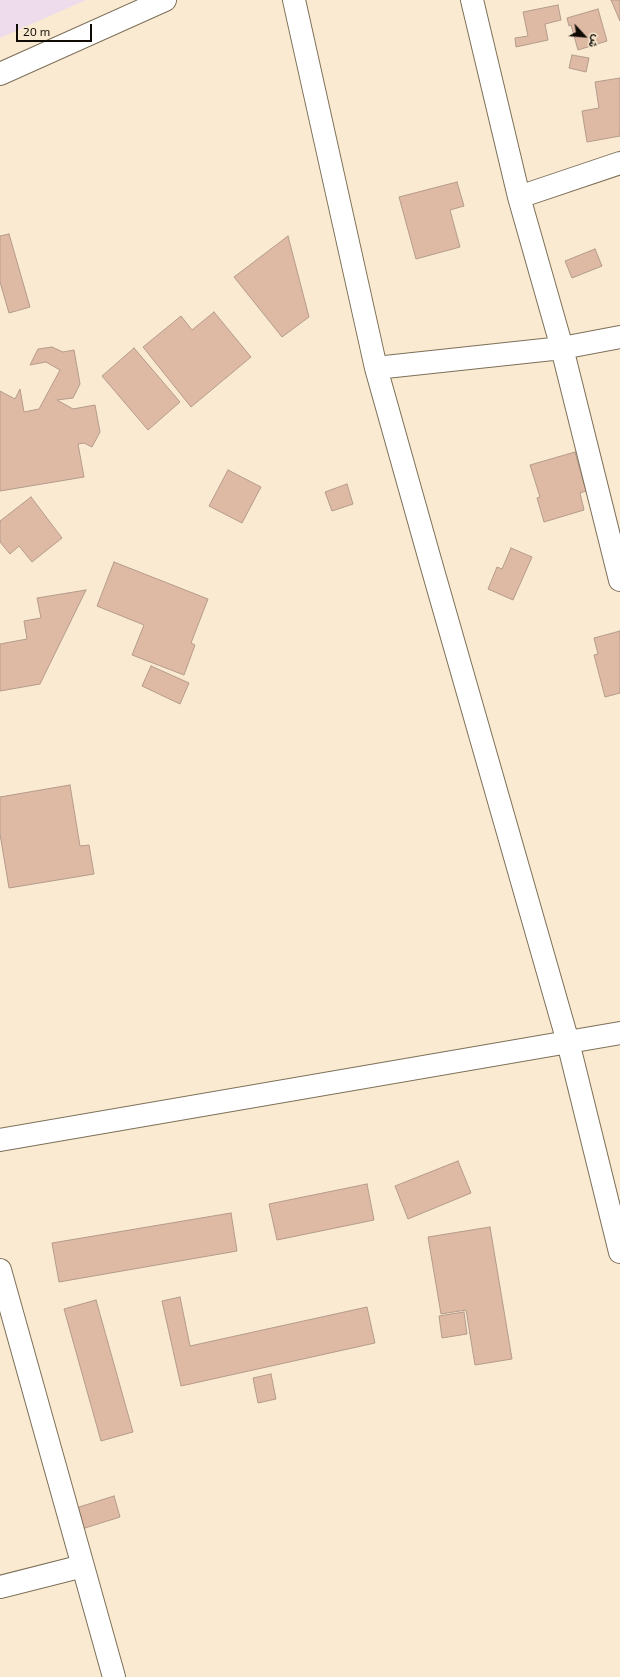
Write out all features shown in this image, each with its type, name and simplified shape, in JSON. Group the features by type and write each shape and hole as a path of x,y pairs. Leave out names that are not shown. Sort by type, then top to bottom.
{"street":[{"path":"0,74 165,0"},
{"path":"294,0 376,368 427,552 568,1042 620,1252"},
{"path":"476,1 519,197 562,348 620,580"},
{"path":"519,197 620,163"},
{"path":"376,368 562,348 620,337"},
{"path":"0,1140 620,1033"},
{"path":"0,1270 114,1677"},
{"path":"0,1587 83,1566"}],"shaded area":[{"path":"0,0 86,0 0,38"}],"building":[{"path":"611,0 620,0 620,21"},
{"path":"558,5 561,20 545,24 548,40 516,47 515,38 528,36 523,12"},
{"path":"598,9 607,41 578,50 571,25 569,26 567,18"},
{"path":"572,55 589,58 586,72 569,68"},
{"path":"620,78 620,136 587,142 582,111 599,108 595,82"},
{"path":"457,182 464,206 450,210 460,247 416,259 399,197"},
{"path":"9,234 30,307 9,313 0,282 0,236"},
{"path":"288,236 309,317 282,337 234,277"},
{"path":"595,249 602,266 572,278 565,261"},
{"path":"214,312 251,357 191,407 143,347 181,316 192,330"},
{"path":"52,347 63,352 74,350 80,384 73,398 57,400 73,409 95,405 100,432 92,447 84,443 78,444 84,477 0,491 0,391 15,399 20,389 24,412 39,409 60,370 46,362 30,365 38,349"},
{"path":"134,348 180,402 148,430 102,376"},
{"path":"575,452 586,491 580,493 584,510 544,522 537,498 540,497 530,465"},
{"path":"228,470 261,487 242,523 209,506"},
{"path":"347,484 353,504 332,511 325,492"},
{"path":"31,497 62,538 32,562 19,546 10,554 0,542 0,521"},
{"path":"511,548 532,557 513,600 488,589 497,567 502,569"},
{"path":"114,562 208,599 191,643 195,645 184,675 132,655 144,625 97,606"},
{"path":"86,590 40,684 0,691 0,644 27,639 24,621 41,618 37,598"},
{"path":"620,631 620,693 605,697 594,655 598,654 594,638"},
{"path":"151,666 189,683 180,704 142,686"},
{"path":"70,785 80,846 89,845 94,874 9,888 0,834 0,797"},
{"path":"458,1161 471,1193 408,1219 395,1186"},
{"path":"367,1184 374,1220 277,1240 269,1204"},
{"path":"231,1213 237,1251 59,1282 52,1243"},
{"path":"490,1227 512,1359 475,1365 466,1310 441,1314 428,1237"},
{"path":"180,1297 190,1346 367,1307 375,1343 181,1386 162,1301"},
{"path":"96,1300 133,1432 101,1441 64,1309"},
{"path":"464,1312 467,1334 442,1338 439,1316"},
{"path":"271,1374 276,1399 258,1403 253,1378"},
{"path":"114,1496 120,1517 82,1529 76,1508"}]}
